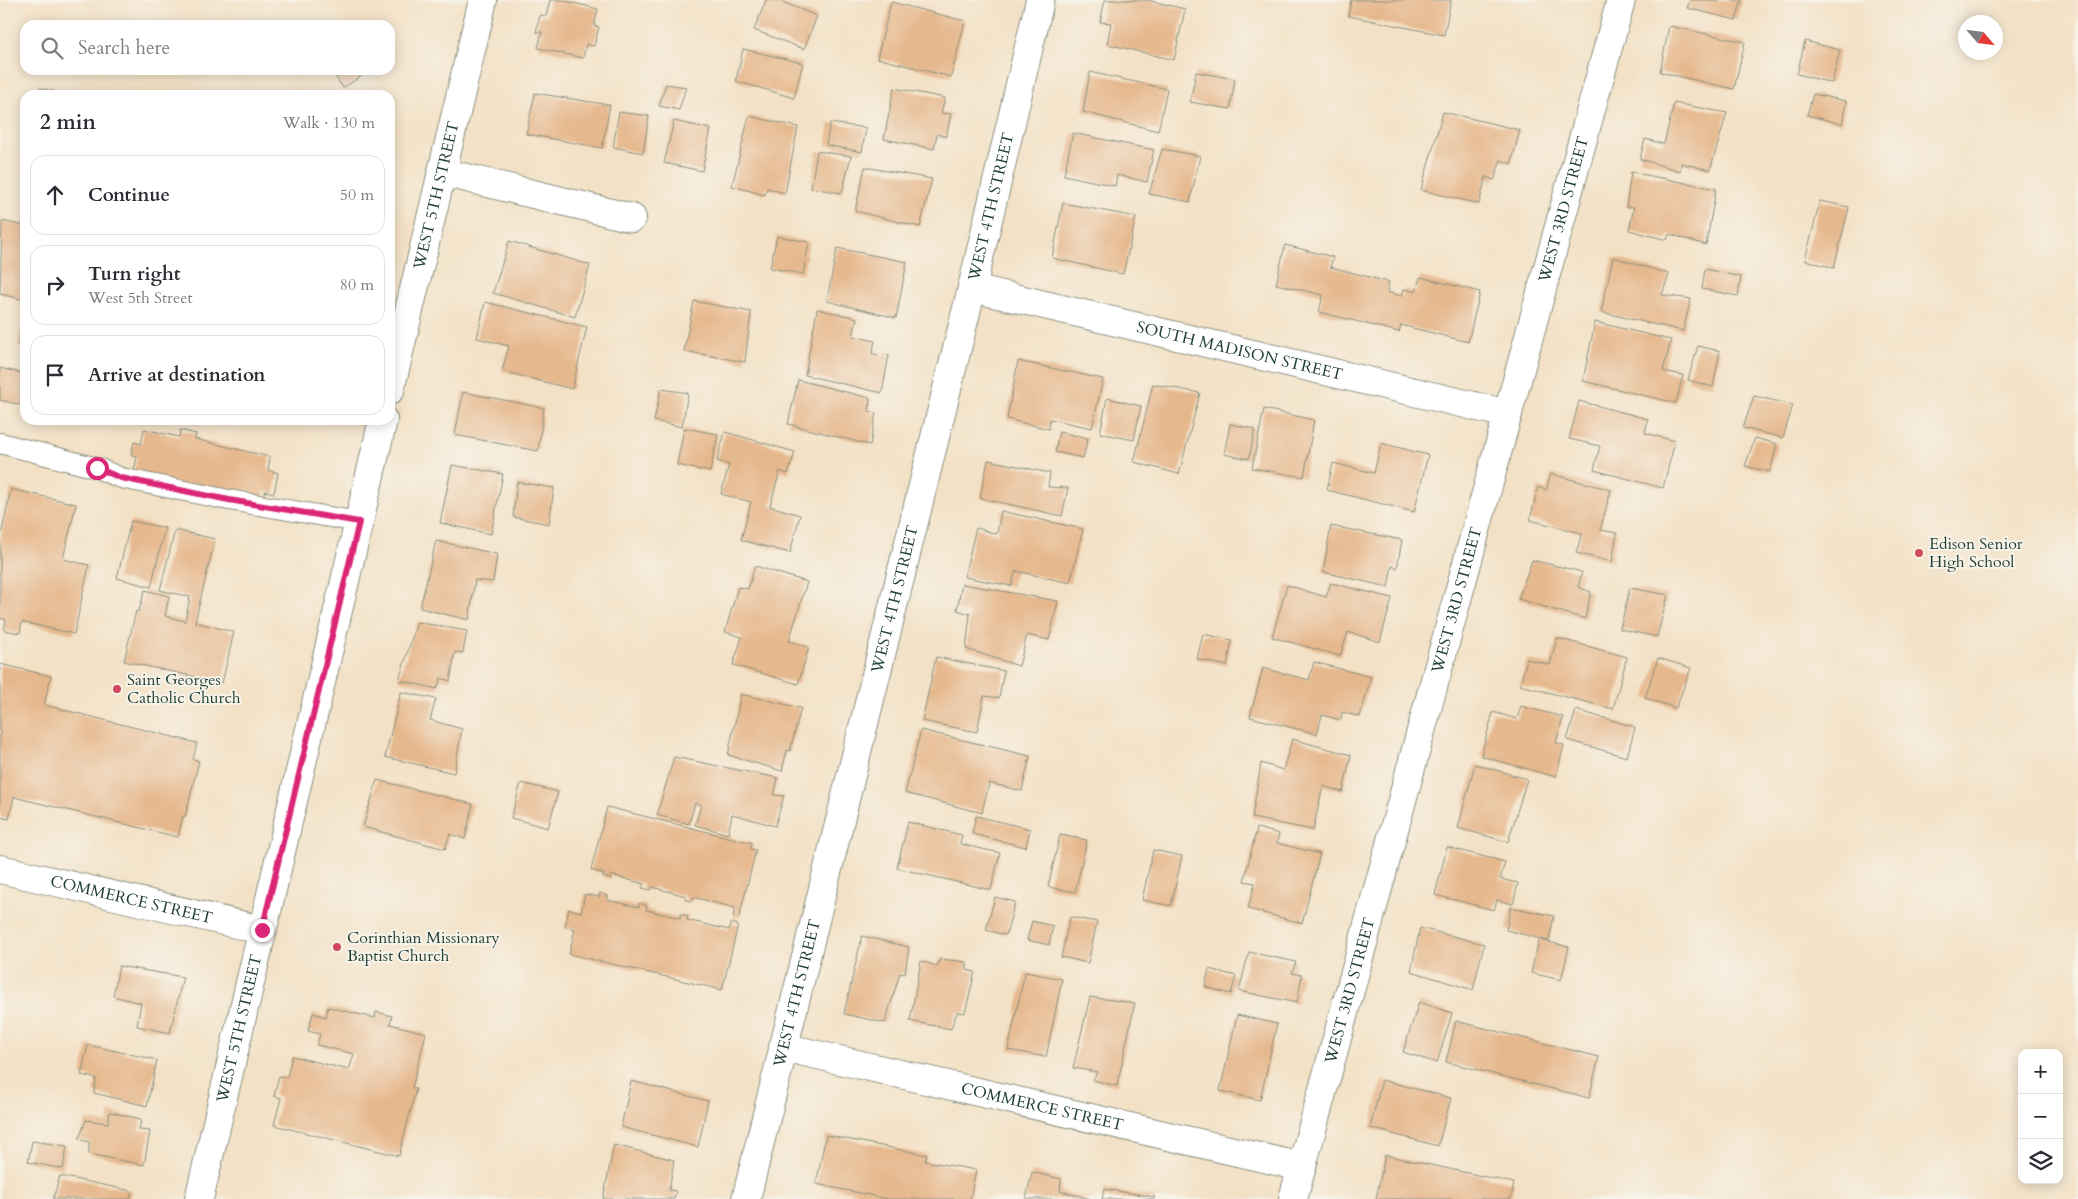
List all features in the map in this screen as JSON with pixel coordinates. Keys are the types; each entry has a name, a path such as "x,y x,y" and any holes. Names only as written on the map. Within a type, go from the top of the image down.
{"street":[{"name":"WEST 5TH STREET","path":"395,369 483,0"},
{"name":"WEST 4TH STREET","path":"746,1199 972,288 1040,0"},
{"name":"WEST 3RD STREET","path":"1293,1199 1621,0"},
{"path":"442,172 632,218"},
{"name":"SOUTH MADISON STREET","path":"972,288 1508,414"},
{"name":"WEST 5TH STREET","path":"199,1199 382,425"},
{"name":"COMMERCE STREET","path":"0,869 262,930"},
{"name":"COMMERCE STREET","path":"783,1047 1302,1167"}],"lane":[{"path":"0,443 97,468 121,478 229,500 359,522"}],"building":[{"path":"550,0 562,0 598,9 594,26 599,27 594,46 586,44 583,58 538,48 542,32 536,32 540,15 546,16"},
{"path":"766,0 777,0 817,16 804,49 754,30"},
{"path":"1105,0 1147,0 1185,9 1174,60 1107,44 1111,23 1100,22"},
{"path":"1351,0 1451,0 1444,35 1348,16"},
{"path":"1690,0 1742,0 1736,20 1687,8"},
{"path":"891,2 965,21 951,77 877,58"},
{"path":"1669,26 1745,42 1734,89 1660,72"},
{"path":"1805,41 1840,50 1832,83 1797,74"},
{"path":"743,49 803,63 794,98 736,81"},
{"path":"1090,72 1167,89 1158,131 1083,112"},
{"path":"1196,72 1235,79 1230,109 1190,102"},
{"path":"334,75 362,75 343,88"},
{"path":"666,84 686,87 679,110 659,106"},
{"path":"894,88 945,98 941,113 951,114 946,137 937,134 934,149 884,139"},
{"path":"535,93 610,105 602,148 526,134"},
{"path":"1813,94 1846,101 1842,124 1807,115"},
{"path":"1674,103 1727,113 1710,170 1681,163 1680,171 1640,159 1645,139 1664,144"},
{"path":"619,112 649,116 643,153 613,147"},
{"path":"1443,112 1520,130 1511,164 1501,160 1494,180 1486,177 1479,204 1421,190"},
{"path":"749,116 798,127 785,193 767,188 765,195 732,186"},
{"path":"674,121 711,129 702,171 664,163"},
{"path":"830,123 866,128 862,152 826,145"},
{"path":"1073,133 1154,150 1147,182 1117,175 1115,186 1064,175"},
{"path":"1162,149 1200,156 1190,202 1149,194"},
{"path":"817,151 851,156 842,193 811,188"},
{"path":"865,167 932,179 920,227 855,211"},
{"path":"1631,172 1716,189 1706,245 1669,234 1667,240 1629,230 1634,207 1626,207"},
{"path":"1820,201 1849,207 1834,268 1805,260"},
{"path":"1063,203 1136,217 1123,274 1052,258"},
{"path":"2,221 20,225 20,299 0,294"},
{"path":"777,236 809,242 803,274 770,268"},
{"path":"509,241 590,265 575,317 493,293"},
{"path":"1285,245 1333,257 1330,267 1389,282 1387,292 1402,296 1404,289 1416,292 1420,277 1480,292 1468,342 1401,325 1399,332 1319,312 1323,295 1276,284"},
{"path":"837,248 907,262 896,318 827,301"},
{"path":"1613,257 1669,274 1662,295 1691,299 1683,331 1601,312"},
{"path":"1705,269 1741,277 1738,296 1702,289"},
{"path":"694,301 751,312 745,362 684,351"},
{"path":"485,302 587,327 572,389 502,371 509,346 477,338"},
{"path":"817,309 857,318 853,336 875,341 872,354 889,355 882,393 805,375"},
{"path":"1595,322 1671,340 1663,371 1683,375 1676,403 1583,381"},
{"path":"1698,346 1720,351 1713,387 1688,380"},
{"path":"1018,361 1103,379 1092,428 1050,419 1049,429 1007,419"},
{"path":"0,368 20,373 20,405 0,400"},
{"path":"798,380 870,398 869,411 876,413 870,445 788,424"},
{"path":"1153,384 1200,393 1179,474 1134,462"},
{"path":"661,389 688,393 682,427 654,421"},
{"path":"463,392 544,408 538,451 455,435"},
{"path":"1754,396 1793,405 1783,438 1743,428"},
{"path":"1107,398 1141,406 1134,440 1100,433"},
{"path":"1579,401 1648,419 1645,433 1675,441 1663,488 1594,470 1600,446 1569,439"},
{"path":"1264,409 1314,420 1304,477 1252,468"},
{"path":"1230,424 1255,429 1249,459 1224,454"},
{"path":"684,428 718,434 710,472 677,465"},
{"path":"144,429 179,437 180,430 196,434 195,439 270,457 268,470 278,473 274,493 265,491 262,500 133,477 137,456 131,455 134,442 141,444"},
{"path":"725,432 795,452 788,474 780,471 770,506 800,515 790,553 741,540 751,502 721,494 729,465 717,461"},
{"path":"1059,432 1088,438 1083,458 1055,452"},
{"path":"1755,438 1777,444 1770,472 1745,466"},
{"path":"1381,443 1428,455 1414,512 1327,490 1333,463 1374,473"},
{"path":"988,460 1050,473 1048,487 1068,488 1062,516 980,498"},
{"path":"452,465 503,474 491,534 440,523"},
{"path":"1551,474 1611,490 1600,530 1617,533 1612,562 1576,553 1582,533 1530,520 1538,487 1546,490"},
{"path":"517,482 554,488 549,524 513,517"},
{"path":"11,489 76,504 63,559 89,565 74,634 22,622 20,633 4,630 6,620 0,618 0,540"},
{"path":"1001,511 1083,529 1070,583 1016,571 1011,586 964,577 976,528 997,534"},
{"path":"131,521 165,528 151,587 117,578"},
{"path":"1331,526 1402,540 1397,568 1392,566 1388,587 1323,572"},
{"path":"175,530 215,539 195,622 234,632 222,683 124,661 136,611 139,611 145,590 169,596 165,616 185,621 190,597 160,590"},
{"path":"436,541 497,554 493,582 475,580 469,620 420,608"},
{"path":"1532,560 1582,572 1578,587 1591,592 1585,619 1518,599"},
{"path":"755,566 807,582 789,641 809,647 798,684 733,665 742,637 725,632 738,587 748,589"},
{"path":"1331,583 1392,598 1380,642 1348,632 1340,656 1272,637 1287,585 1326,597"},
{"path":"962,584 1058,601 1049,640 1027,635 1019,666 966,649 970,614 957,610"},
{"path":"1630,588 1668,595 1657,637 1620,629"},
{"path":"417,622 467,631 463,653 455,652 450,681 441,678 437,689 399,680"},
{"path":"1203,634 1232,640 1227,666 1197,659"},
{"path":"1557,638 1627,657 1613,709 1520,685 1527,659 1550,665"},
{"path":"936,657 1004,671 999,698 984,696 977,732 922,721"},
{"path":"1658,658 1691,668 1676,708 1645,698"},
{"path":"1314,662 1371,677 1360,717 1342,712 1341,720 1322,715 1317,734 1250,717 1263,668 1309,680"},
{"path":"0,664 51,676 44,705 197,743 193,759 199,761 178,837 14,797 9,819 0,817"},
{"path":"401,692 436,699 430,720 462,729 454,773 385,757"},
{"path":"741,694 801,708 790,751 787,750 782,771 728,755"},
{"path":"1521,706 1563,717 1556,743 1564,745 1556,777 1481,756 1493,712 1517,719"},
{"path":"1576,710 1635,727 1627,757 1567,740"},
{"path":"921,730 1030,756 1022,791 989,783 982,813 905,793"},
{"path":"1292,739 1351,755 1343,792 1323,786 1313,830 1252,818 1261,763 1283,770"},
{"path":"674,757 778,778 774,795 784,796 775,826 732,814 728,834 695,825 701,805 695,803 689,824 657,815"},
{"path":"1475,764 1527,779 1508,842 1458,828"},
{"path":"377,780 473,804 465,839 450,834 445,849 363,827"},
{"path":"521,783 558,792 548,828 511,818"},
{"path":"607,807 752,843 751,849 756,850 739,918 733,917 735,908 693,897 693,901 685,900 686,896 652,887 651,890 642,888 644,884 611,875 611,879 603,877 604,874 591,870"},
{"path":"976,816 1030,829 1026,847 972,834"},
{"path":"908,822 962,835 960,844 1000,853 991,890 897,868"},
{"path":"1257,828 1279,834 1277,843 1320,854 1302,923 1248,909 1255,883 1244,881"},
{"path":"1060,835 1087,840 1075,892 1048,887"},
{"path":"1447,847 1505,862 1500,879 1518,883 1513,904 1497,900 1494,910 1435,895"},
{"path":"1153,850 1182,856 1171,906 1142,900"},
{"path":"600,893 608,896 607,900 639,907 639,903 647,906 646,910 680,918 681,914 688,916 687,920 729,930 731,923 738,925 722,990 569,954 575,929 565,927 569,909 581,912 585,894 599,897"},
{"path":"995,897 1015,902 1006,935 986,930"},
{"path":"1511,907 1554,916 1549,941 1506,930"},
{"path":"1070,917 1097,922 1088,963 1061,957"},
{"path":"1032,921 1053,926 1049,945 1027,940"},
{"path":"1420,928 1484,944 1473,990 1411,971"},
{"path":"862,936 909,947 905,974 900,973 885,1023 844,1014"},
{"path":"1539,940 1569,947 1561,980 1531,973"},
{"path":"1249,952 1296,962 1292,973 1302,975 1297,1003 1239,991"},
{"path":"940,959 967,962 967,970 975,972 965,1013 957,1012 951,1029 910,1021 921,961 937,966"},
{"path":"119,966 183,977 170,1033 137,1026 141,1003 113,996"},
{"path":"1209,969 1236,976 1231,994 1205,987"},
{"path":"1025,972 1062,979 1046,1057 1008,1050"},
{"path":"1090,997 1135,1003 1117,1086 1093,1080 1097,1072 1073,1068"},
{"path":"1419,1002 1452,1013 1437,1063 1403,1052"},
{"path":"328,1007 375,1018 376,1012 392,1016 390,1024 426,1033 412,1088 416,1089 399,1156 274,1125 281,1098 274,1096 279,1076 287,1077 292,1056 349,1070 354,1054 317,1045 320,1034 308,1031 313,1013 326,1017"},
{"path":"1237,1015 1277,1024 1260,1100 1220,1091"},
{"path":"1456,1021 1599,1057 1589,1098 1446,1062"},
{"path":"88,1045 157,1060 147,1106 94,1093 96,1078 81,1075"},
{"path":"1382,1080 1451,1098 1438,1146 1370,1128"},
{"path":"631,1081 708,1101 698,1147 621,1127"},
{"path":"110,1112 141,1119 139,1130 150,1131 144,1165 89,1154 89,1142 79,1139 86,1120 108,1123"},
{"path":"826,1135 927,1155 925,1161 976,1170 970,1199 888,1199 816,1184"},
{"path":"32,1141 67,1146 63,1169 28,1162"},
{"path":"614,1145 674,1160 669,1190 676,1191 674,1199 603,1199"},
{"path":"1385,1155 1514,1183 1511,1199 1376,1199"},
{"path":"1032,1172 1061,1179 1060,1191 1091,1199 1026,1199"},
{"path":"60,1176 132,1191 130,1199 53,1199"},
{"path":"1104,1189 1155,1197 1154,1199 1102,1199"}],"place":[{"name":"Edison Senior High School","path":"1919,553"},
{"name":"Saint Georges Catholic Church","path":"117,689"},
{"name":"Corinthian Missionary Baptist Church","path":"337,947"}],"route":[{"path":"97,468 121,478 229,500 359,522 262,930"}]}
